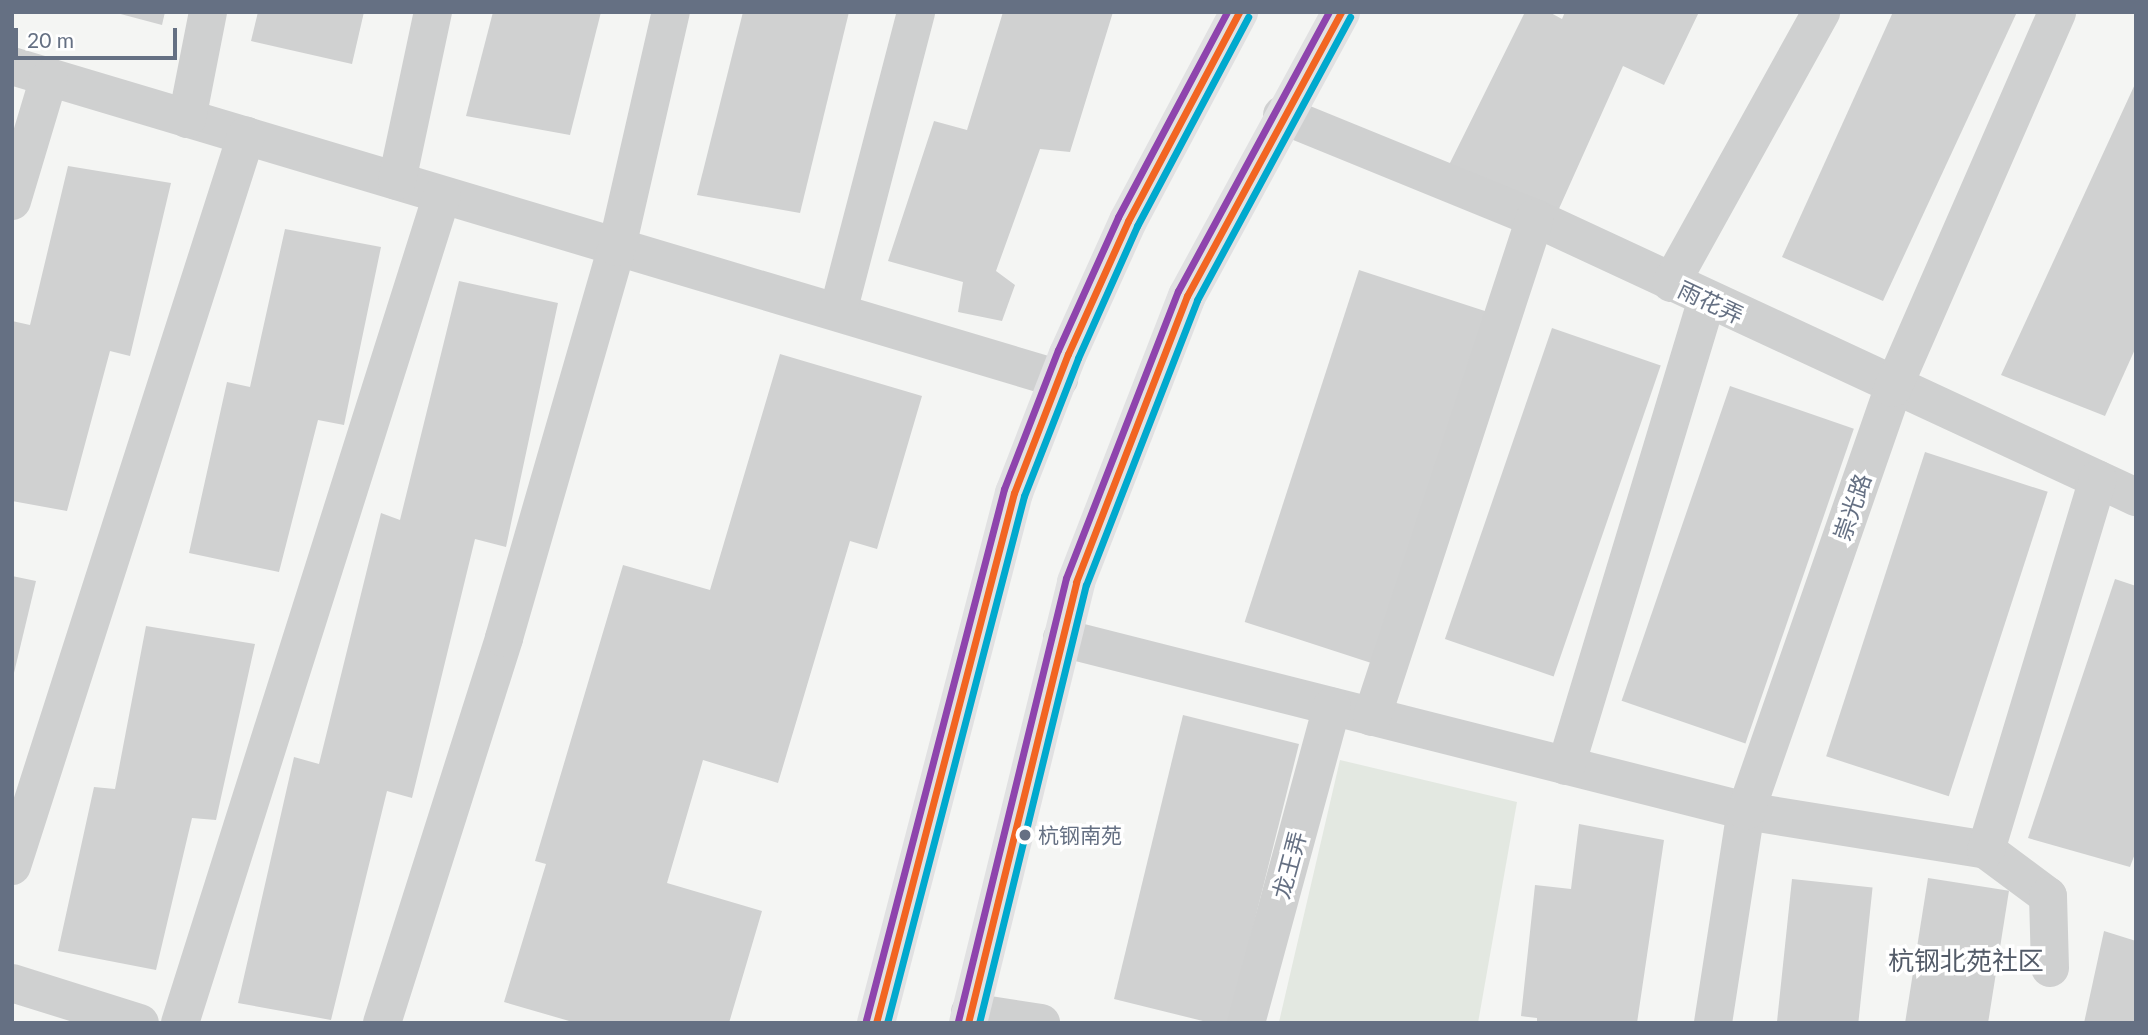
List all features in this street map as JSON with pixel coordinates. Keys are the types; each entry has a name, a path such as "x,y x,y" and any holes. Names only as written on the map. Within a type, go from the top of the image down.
{"main road":[{"path":"876,1023 1014,492 1059,379 1128,221 1239,12"},
{"path":"969,1017 1076,582 1187,296 1282,115 1341,12"}],"lane":[{"path":"187,119 208,12"},
{"path":"397,181 433,12"},
{"path":"382,1023 499,651 617,247 671,12"},
{"path":"838,312 916,12"},
{"path":"1671,283 1821,12"},
{"name":"崇光路","path":"1713,1023 1746,811 1893,388 2057,12"},
{"path":"12,66 1059,379"},
{"path":"12,201 49,78"},
{"name":"雨花弄","path":"1282,115 1535,218 1893,388 2135,494"},
{"path":"12,866 246,136"},
{"path":"180,1023 442,195"},
{"path":"1372,717 1535,218"},
{"path":"1566,766 1707,300"},
{"path":"1986,850 2098,480"},
{"path":"1062,638 1746,811 1986,850 2048,897 2050,968"},
{"name":"龙王弄","path":"1246,1023 1332,706"},
{"path":"12,983 81,1014 140,1023"},
{"path":"969,1017 1041,1023"}],"shaded area":[{"path":"1340,760 1517,802 1478,1023 1279,1022"}],"building":[{"path":"113,12 165,12 162,25"},
{"path":"258,12 364,12 352,64 251,41"},
{"path":"493,12 601,12 570,135 466,116"},
{"path":"743,12 849,12 800,213 697,195"},
{"path":"1003,12 1113,12 1070,152 1040,149 996,271 1015,285 1002,321 958,312 963,282 888,261 934,121 967,130"},
{"path":"1525,12 1549,12 1562,19 1565,12 1699,12 1664,85 1623,66 1553,222 1444,175"},
{"path":"1893,12 2017,12 1883,301 1782,257"},
{"path":"2136,82 2136,347 2105,416 2001,375"},
{"path":"68,166 171,183 130,356 110,351 67,511 12,501 12,321 30,325"},
{"path":"285,229 381,247 344,425 318,420 279,572 189,553 227,382 250,387"},
{"path":"1359,270 1490,313 1376,665 1245,622"},
{"path":"459,281 558,303 506,547 475,539 412,798 387,791 331,1020 238,1003 294,757 319,764 381,513 400,520"},
{"path":"1552,328 1661,365 1554,677 1445,639"},
{"path":"780,354 922,396 877,549 850,541 778,783 703,760 667,883 762,911 729,1023 576,1023 504,1002 546,864 535,861 623,565 710,590"},
{"path":"1730,386 1854,429 1745,744 1622,701"},
{"path":"1925,452 2048,492 1949,796 1826,756"},
{"path":"12,576 36,581 13,677 12,677"},
{"path":"2115,579 2136,586 2136,851 2130,867 2028,838"},
{"path":"146,626 255,644 216,820 192,818 156,970 58,951 94,787 115,789"},
{"path":"1183,715 1299,744 1229,1023 1211,1023 1114,999"},
{"path":"1579,824 1664,840 1637,1023 1537,1023 1537,1018 1521,1016 1535,885 1571,889"},
{"path":"1928,878 2009,891 1988,1023 1905,1023"},
{"path":"1792,879 1873,887 1858,1023 1777,1023"},
{"path":"2104,931 2136,941 2136,1023 2084,1023"}],"transit line":[{"path":"866,1020 1004,489 1058,350 1118,217 1227,12"},
{"path":"876,1023 1014,493 1068,354 1128,221 1239,12"},
{"path":"958,1021 1066,578 1178,291 1329,12"},
{"path":"968,1023 1076,582 1187,296 1341,12"},
{"path":"887,1023 1024,496 1078,358 1137,226 1248,17"},
{"path":"979,1023 1086,585 1197,300 1350,17"}],"place":[{"name":"杭钢南苑","path":"1025,835"}],"district":[{"name":"杭钢北苑社区","path":"1966,961"}]}
